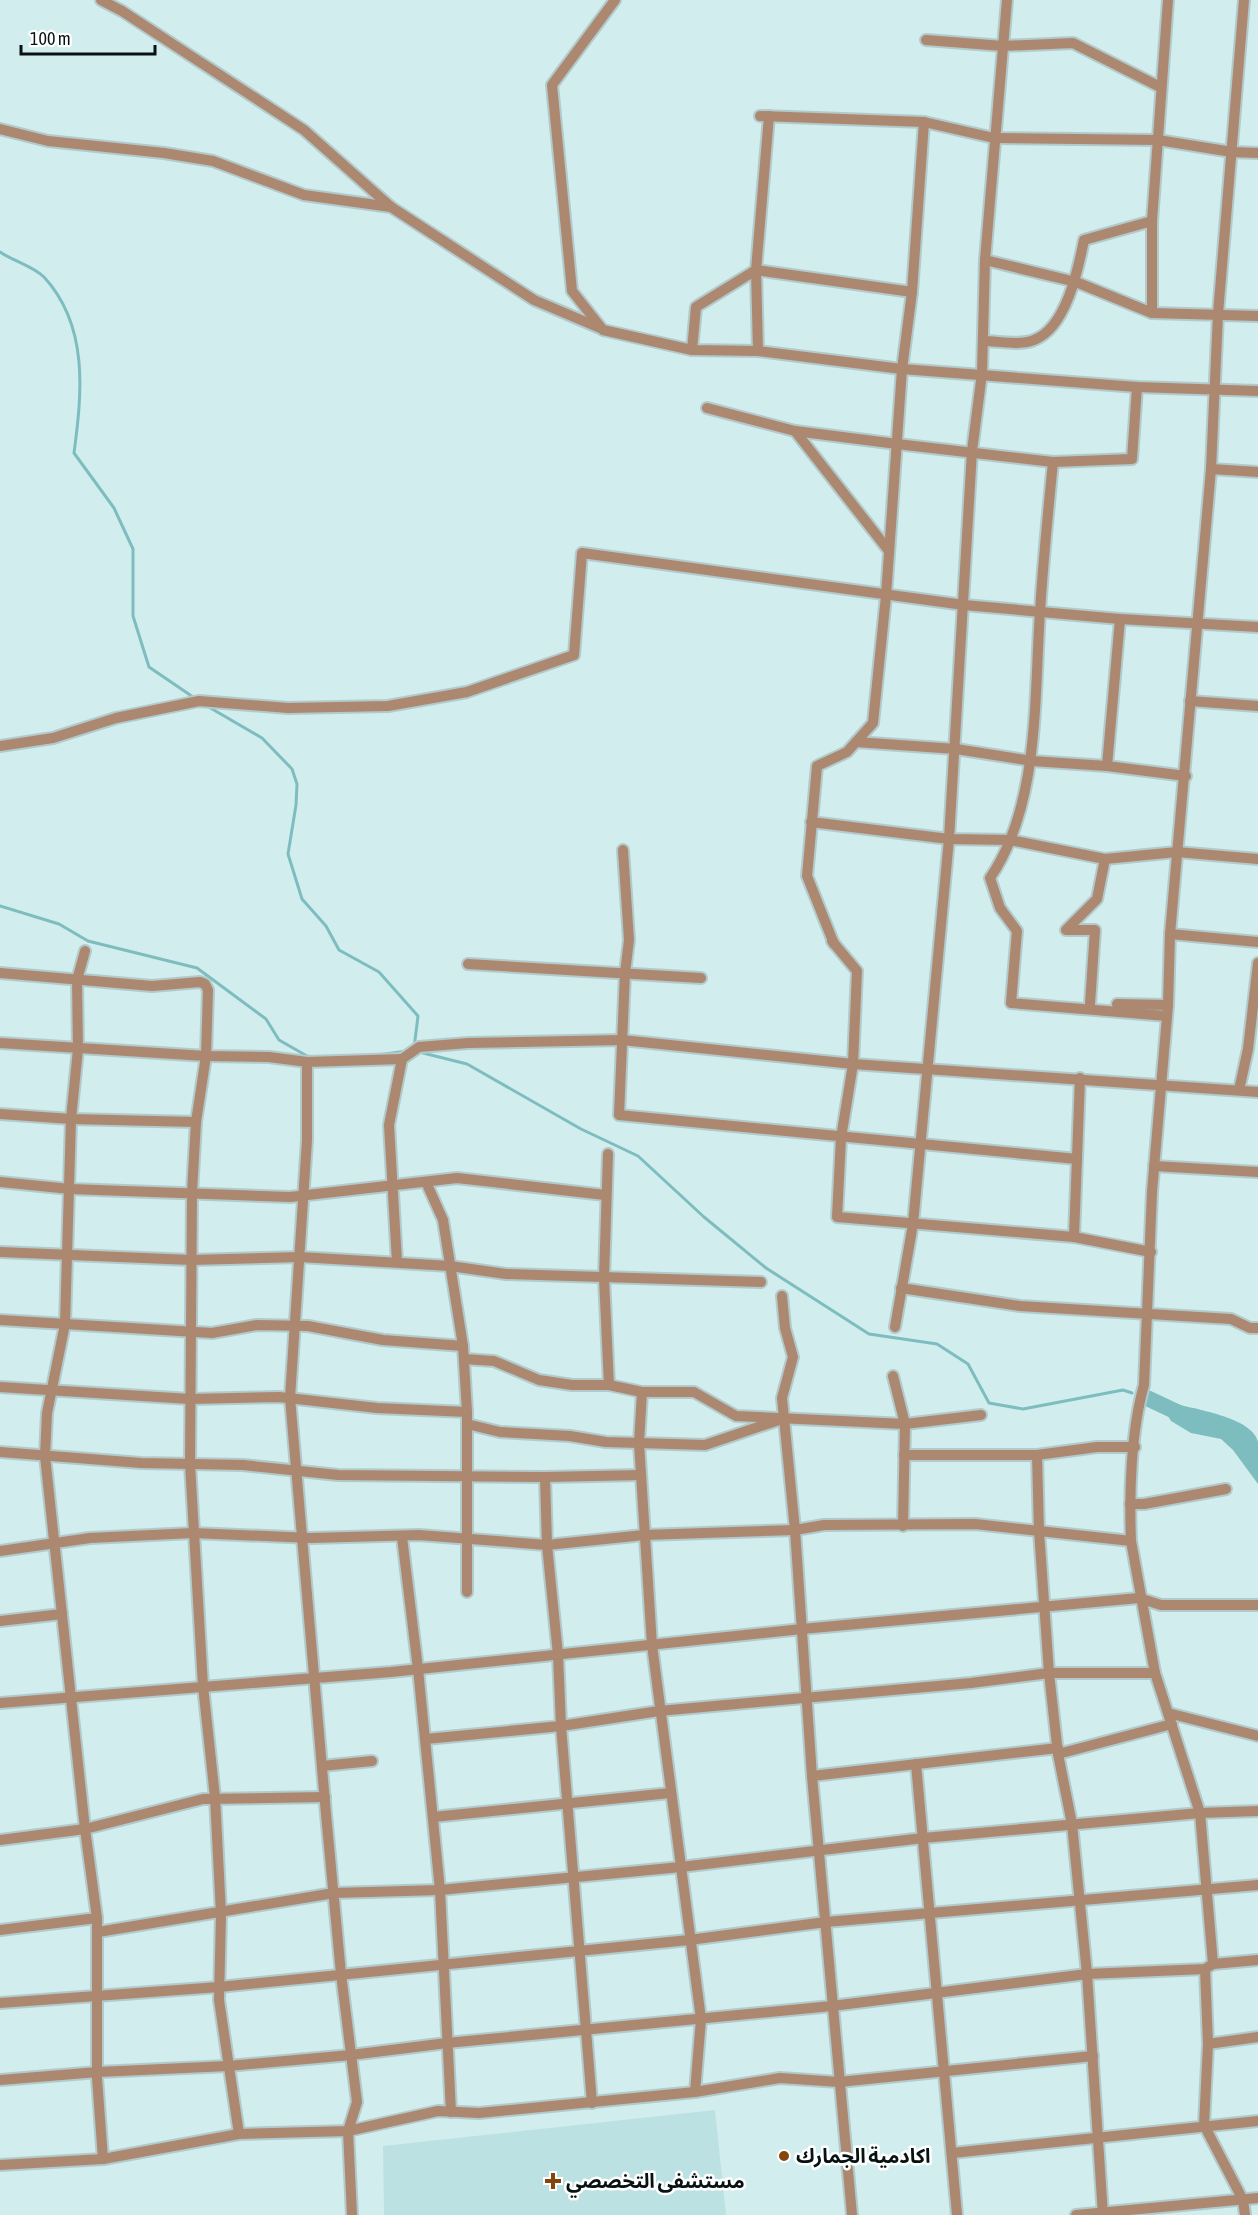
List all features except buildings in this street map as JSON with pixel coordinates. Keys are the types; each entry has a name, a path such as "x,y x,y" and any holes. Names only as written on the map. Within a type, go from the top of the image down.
{"street":[{"path":"101,0 122,11 304,130 391,207 534,300 603,330 692,350 758,351 902,369 1137,387 1258,391"},
{"path":"603,330 572,291 552,86 615,0"},
{"path":"895,1327 913,1224 949,839 972,451 982,374 985,260 1007,0"},
{"path":"1152,313 1152,221 1168,0"},
{"path":"1244,0 1218,314 1211,469 1199,622 1170,934 1168,1011 1154,1166 1144,1385 1138,1406 1130,1504 1131,1541 1139,1598 1155,1673 1200,1813 1207,1891 1209,1966 1204,2125 1243,2200 1245,2215"},
{"path":"926,40 1003,46 1073,43 1160,87"},
{"path":"758,351 756,270 765,116 924,122 994,138 1158,140 1232,152 1258,153"},
{"path":"924,122 912,292 902,369 886,596 873,723 847,752 816,766 807,876 833,942 857,971 853,1064 841,1138 837,1217 1074,1237 1151,1251"},
{"path":"0,129 48,141 153,151 213,161 304,195 391,207"},
{"path":"984,341 1033,341 1044,334 1053,325 1076,282 1084,240 1152,221"},
{"path":"985,260 1076,282 1152,313 1258,316"},
{"path":"692,350 696,307 756,270 912,292"},
{"path":"707,408 795,431 897,444 1053,462 1132,459 1137,387"},
{"path":"795,431 889,551"},
{"path":"1011,1003 1017,931 1000,908 990,878 1002,860 1010,840 1032,761 1040,612 1053,462"},
{"path":"1211,469 1258,472"},
{"path":"0,746 53,738 116,718 199,701 288,708 388,706 477,689 574,655 582,553 964,605 1120,619 1258,627"},
{"path":"1107,766 1120,619"},
{"path":"1190,701 1258,706"},
{"path":"856,742 956,749 1032,761 1107,766 1186,776"},
{"path":"812,822 949,839 1010,840 1105,859 1177,852 1258,859"},
{"path":"623,850 629,940 625,973 619,1115 841,1138 920,1142 1077,1159"},
{"path":"1090,1004 1095,930 1066,930 1097,899 1105,859"},
{"path":"1170,934 1258,942"},
{"path":"85,951 77,980 78,1049 71,1119 65,1324 51,1392 45,1456 85,1829 97,1918 98,2072 103,2159"},
{"path":"1239,1090 1255,1009 1258,963"},
{"path":"468,964 701,978"},
{"path":"0,973 152,986 205,984 209,1001 206,1056 196,1122 192,1192 189,1332 190,1464 203,1686 215,1797 220,1914 219,1987 239,2134"},
{"path":"1011,1003 1090,1004 1168,1011"},
{"path":"1011,1003 1168,1011"},
{"path":"0,1043 206,1056 269,1057 307,1062 402,1059 419,1047 622,1040 853,1064 1258,1092"},
{"path":"1248,1049 1258,1042"},
{"path":"397,1262 389,1125 402,1059"},
{"path":"307,1062 307,1140 297,1326 290,1398 341,1974 357,2102 348,2131 352,2215"},
{"path":"1074,1237 1080,1078"},
{"path":"0,1114 71,1119 196,1122"},
{"path":"608,1154 604,1278 609,1385"},
{"path":"1154,1166 1258,1172"},
{"path":"0,1182 70,1189 303,1196 457,1178 605,1195"},
{"path":"426,1182 443,1220 463,1346 467,1412 466,1592"},
{"path":"0,1252 190,1260 300,1257 450,1266 506,1274 761,1282"},
{"path":"901,1288 1020,1306 1148,1316 1231,1319 1250,1328 1258,1328"},
{"path":"782,1296 785,1328 793,1357 782,1398 786,1418 795,1530 812,1776 852,2215"},
{"path":"0,1320 212,1333 257,1325 297,1326 383,1340 463,1346"},
{"path":"464,1359 494,1361 539,1380 572,1385 609,1385 642,1392 694,1392 736,1416 905,1424 981,1415"},
{"path":"893,1376 905,1424 903,1526"},
{"path":"0,1387 190,1399 290,1398 377,1408 467,1412"},
{"path":"642,1392 640,1475 652,1645 701,2019 695,2092"},
{"path":"467,1424 500,1432 639,1443 705,1445 786,1418"},
{"path":"904,1455 1037,1455 1097,1448 1135,1447"},
{"path":"0,1452 132,1463 243,1465 338,1475 467,1477 640,1475"},
{"path":"1037,1455 1039,1531 1050,1673 1058,1751 1072,1824 1087,1974 1102,2214"},
{"path":"545,1477 547,1545 558,1655 561,1726 592,2103"},
{"path":"1130,1504 1143,1504 1226,1489"},
{"path":"0,1551 55,1542 193,1533 303,1538 467,1539 547,1545 644,1534 795,1530 824,1525 975,1524 1131,1541"},
{"path":"402,1537 426,1739 440,1890 451,2112"},
{"path":"0,1703 418,1669 802,1629 1139,1598 1161,1605 1258,1605"},
{"path":"0,1621 62,1614"},
{"path":"426,1739 561,1726 659,1711 971,1683 1050,1673 1155,1673"},
{"path":"1168,1713 1258,1736"},
{"path":"812,1776 1058,1751 1172,1724"},
{"path":"322,1766 372,1761"},
{"path":"916,1764 946,2069 957,2215"},
{"path":"433,1817 670,1793"},
{"path":"0,1840 85,1829 215,1797 325,1797"},
{"path":"98,1932 220,1914 334,1893 440,1890 681,1867 923,1838 1200,1813 1258,1811"},
{"path":"0,2003 219,1987 689,1940 826,1922 1258,1885"},
{"path":"0,1930 97,1918"},
{"path":"0,2080 98,2072 228,2066 351,2055 447,2043 832,2006 1087,1974 1209,1966 1258,1960"},
{"path":"1208,2044 1258,2037"},
{"path":"0,2165 103,2159 239,2134 348,2131 438,2111 478,2113 695,2092 780,2078 839,2082 946,2069 1093,2056"},
{"path":"952,2153 1258,2121"},
{"path":"1077,2215 1258,2198"}],"shaded area":[{"path":"1172,1403 1221,1415 1245,1426 1254,1433 1258,1442 1258,1484 1233,1450 1221,1439 1191,1433 1171,1421 1161,1404"},
{"name":"مستشفى التخصصي","path":"715,2110 726,2215 384,2215 383,2146"}],"waterway":[{"path":"0,252 44,277 59,296 69,317 79,361 80,384 74,453 114,508 133,549 133,616 149,667 196,699"},
{"path":"207,706 262,738 292,769 297,784 288,854 302,899 326,926 339,950 379,972 418,1016 414,1048"},
{"path":"0,906 59,924 88,941 197,968 266,1019 279,1040 307,1056 314,1057"},
{"path":"378,1055 407,1051"},
{"path":"419,1052 467,1064 581,1129 638,1156 704,1217 766,1268 869,1334 937,1344 968,1364 989,1403 1023,1409 1123,1390 1132,1393"},
{"path":"1147,1398 1181,1414"}],"place":[{"name":"اكادمية الجمارك","path":"784,2156"},
{"name":"مستشفى التخصصي","path":"553,2181"}]}
